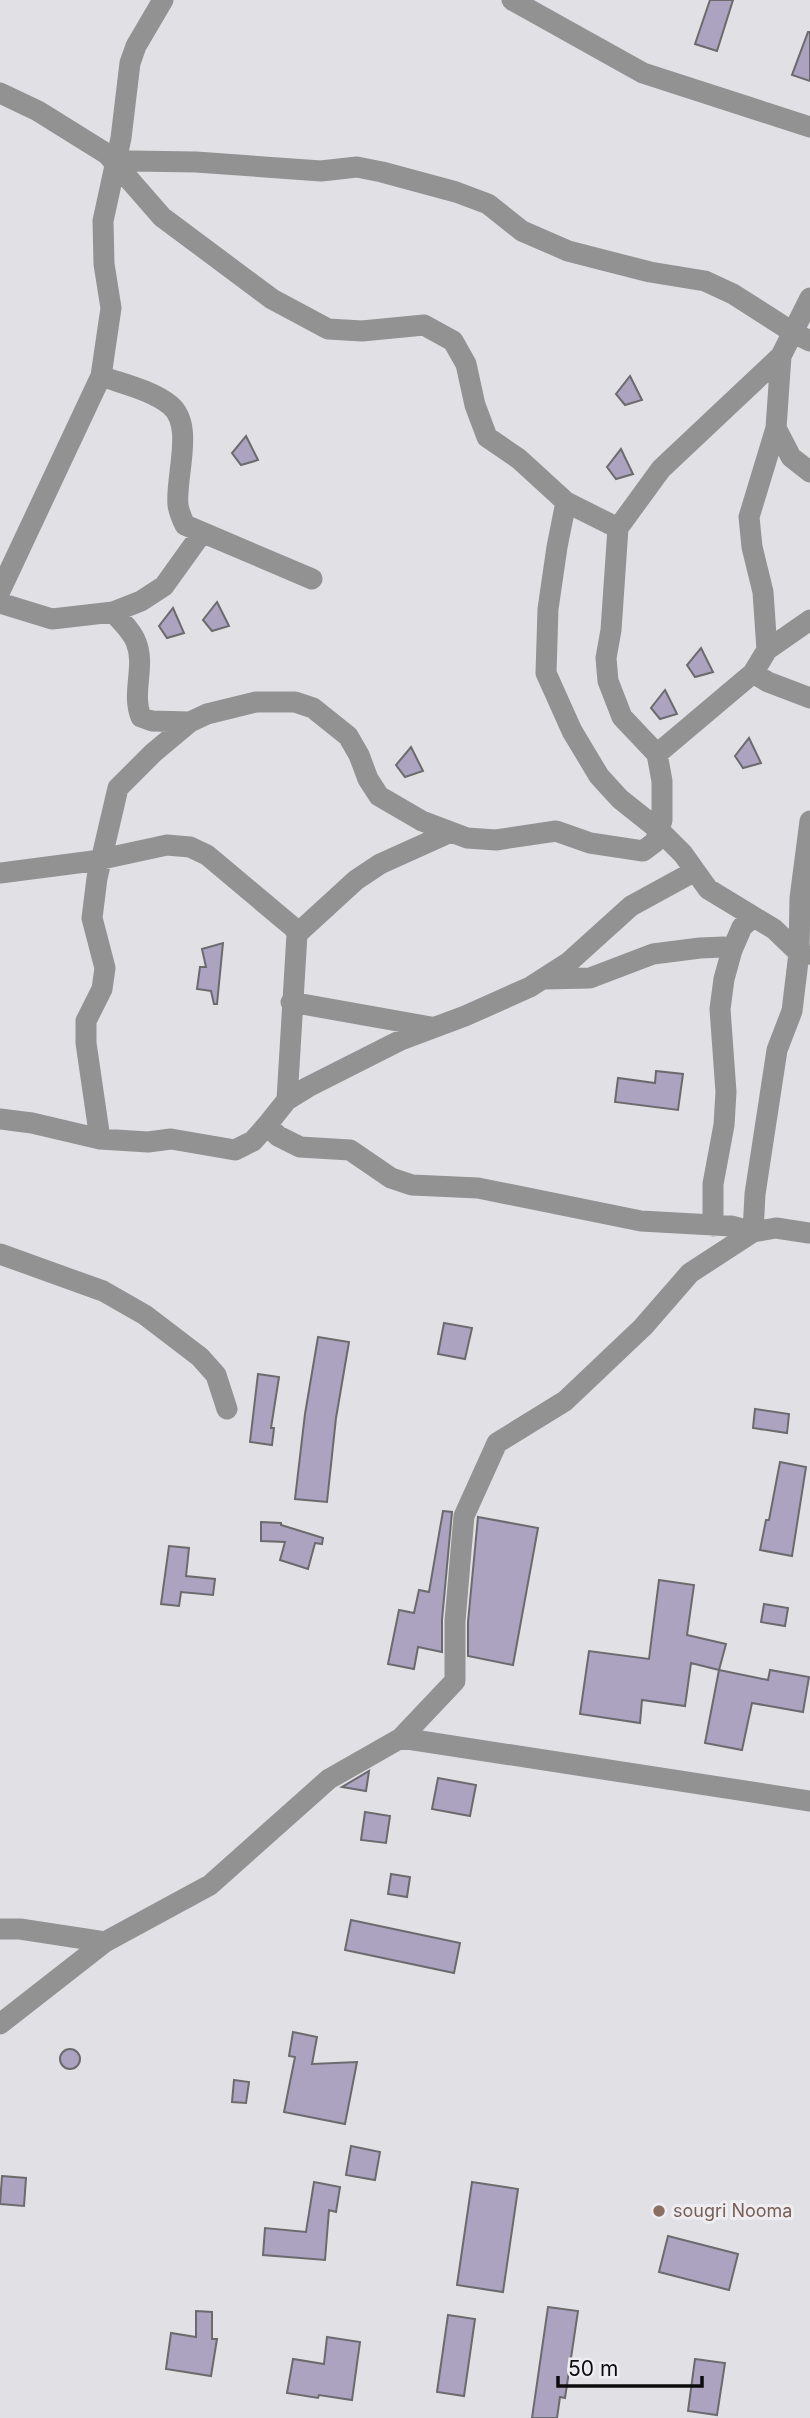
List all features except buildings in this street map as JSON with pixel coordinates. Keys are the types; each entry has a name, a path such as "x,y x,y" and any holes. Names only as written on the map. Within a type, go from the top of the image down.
{"street":[{"path":"2,579 101,376 111,308 104,264 103,221 121,138 130,63 136,46 163,0"},
{"path":"512,0 643,73 810,127"},
{"path":"0,93 38,111 107,154 162,217 181,233 272,299 328,330 362,331 424,325 453,341 466,364 475,405 488,437 519,459 566,502 618,528"},
{"path":"116,162 196,162 320,171 358,167 382,172 456,192 488,204 522,231 568,251 650,272 705,281 740,298 802,337"},
{"path":"100,1139 86,1043 86,1021 102,989 105,968 92,918 97,878 118,788 153,753 190,722 207,714 256,702 279,700 313,708 348,736 379,796 422,821 467,838 496,840 556,831 590,843 643,851 655,842 663,810 657,754 622,717 608,681 606,658 611,630 618,528 660,469 802,337 810,298"},
{"path":"767,650 763,592 752,547 749,517 776,428 781,356"},
{"path":"101,376 156,397 173,407 179,417 183,434 178,504 185,525 312,579"},
{"path":"776,428 791,457 810,472"},
{"path":"566,502 556,547 548,609 546,673 572,731 599,775 620,799 659,830 683,854 708,889 774,929 805,955"},
{"path":"0,603 52,619 113,612 141,601 164,586 202,533"},
{"path":"113,612 134,636 138,646 136,705 141,718 190,722"},
{"path":"657,754 753,673 767,650 810,620"},
{"path":"753,673 768,682 810,698"},
{"path":"754,1233 755,1194 777,1051 792,1011 805,955 800,898 810,821"},
{"path":"297,934 356,880 372,869 451,832"},
{"path":"0,873 51,867 167,845 190,847 207,855 294,928 297,934 287,1100"},
{"path":"0,1119 32,1123 100,1139 148,1142 171,1139 235,1150 253,1141 287,1100 401,1040 465,1016 543,979 569,962 631,906 695,871"},
{"path":"713,1226 713,1184 724,1125 726,1092 720,1009 732,950 742,927 753,917"},
{"path":"543,979 590,978 653,954 724,947 732,950"},
{"path":"291,1002 433,1028"},
{"path":"267,1125 278,1136 300,1147 350,1150 391,1178 412,1185 478,1188 641,1221 732,1226 754,1233"},
{"path":"0,2024 105,1942 210,1885 329,1779 401,1738 455,1681 455,1621 464,1516 497,1443 565,1401 643,1327 690,1273 754,1233 776,1228 809,1233"},
{"path":"0,1254 103,1291 145,1315 200,1357 216,1375 228,1409"},
{"path":"401,1738 810,1801"},
{"path":"0,1929 20,1929 105,1942"}],"place":[{"name":"sougri Nooma","path":"659,2211"}]}
